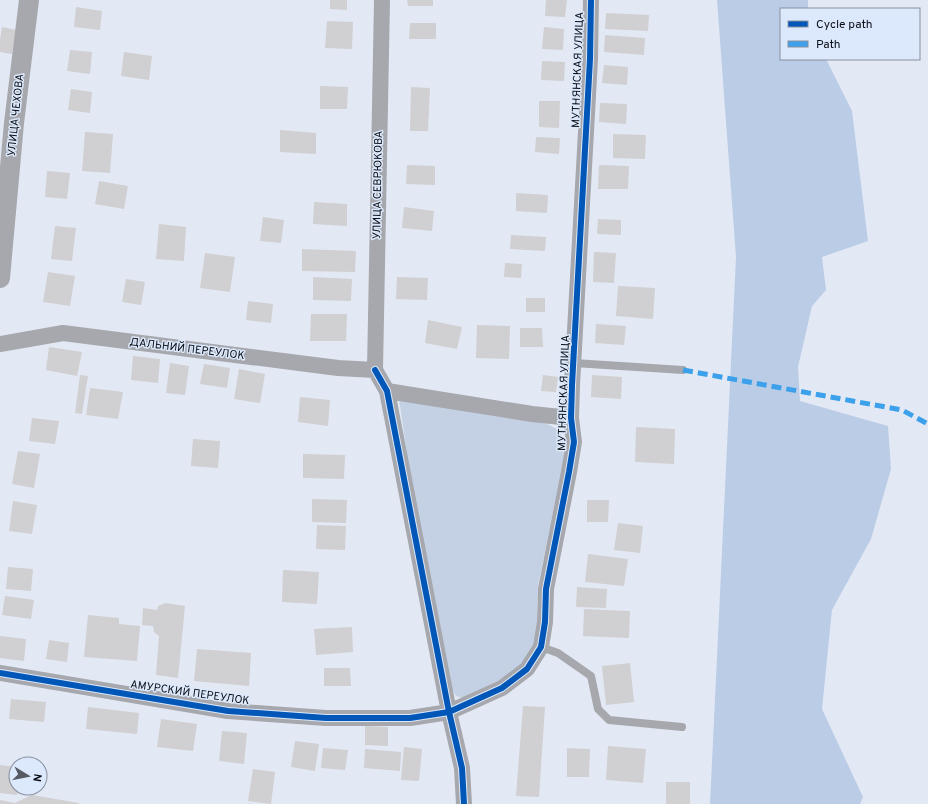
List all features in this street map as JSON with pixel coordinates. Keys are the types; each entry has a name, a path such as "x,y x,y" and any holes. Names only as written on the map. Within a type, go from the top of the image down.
{"street":[{"name":"УЛИЦА ЧЕХОВА","path":"0,278 14,123 28,0"},
{"name":"УЛИЦА СЕВРЮКОВА","path":"375,370 382,0"},
{"name":"МУТНЯНСКАЯ УЛИЦА","path":"449,712 502,688 527,669 541,647 545,622 546,589 574,442 571,418 590,58 591,0"},
{"name":"ДАЛЬНИЙ ПЕРЕУЛОК","path":"0,344 63,333 338,368 375,370"},
{"path":"375,370 387,391 449,712 462,768 464,804"},
{"path":"387,391 532,414 571,418"},
{"name":"АМУРСКИЙ ПЕРЕУЛОК","path":"0,673 228,711 326,718 410,718 449,712"}],"lane":[{"path":"574,363 683,370"},
{"path":"541,647 558,653 591,676 598,709 609,720 682,726"}],"shaded area":[{"path":"717,0 808,0 808,8 780,8 780,60 826,60 852,111 868,241 822,257 826,290 812,306 798,367 800,401 888,426 891,469 871,539 832,610 822,709 863,797 860,804 710,804 736,257"},
{"path":"399,399 545,423 559,430 563,441 564,459 538,585 538,628 536,647 512,675 463,698 456,696 450,685 413,495"}],"building":[{"path":"330,0 347,0 347,10 330,9"},
{"path":"407,0 433,0 433,6 408,6"},
{"path":"546,0 567,0 565,17 545,16"},
{"path":"76,7 102,11 100,30 74,27"},
{"path":"606,13 649,15 648,31 605,29"},
{"path":"327,21 353,22 352,49 325,48"},
{"path":"410,23 436,23 436,39 409,39"},
{"path":"2,27 16,30 12,54 0,52"},
{"path":"544,27 564,29 563,50 542,49"},
{"path":"605,35 645,38 644,55 604,52"},
{"path":"70,50 92,52 90,74 67,71"},
{"path":"124,52 152,56 149,80 121,76"},
{"path":"542,61 565,62 564,81 541,80"},
{"path":"604,65 628,67 627,85 602,83"},
{"path":"320,86 348,87 347,109 320,109"},
{"path":"411,87 430,88 428,131 410,131"},
{"path":"71,89 92,92 90,113 68,110"},
{"path":"539,101 560,101 559,128 539,127"},
{"path":"600,103 627,104 626,124 599,122"},
{"path":"280,130 316,133 316,154 280,152"},
{"path":"85,132 113,134 110,173 82,171"},
{"path":"613,134 646,135 645,159 613,158"},
{"path":"536,137 560,138 559,154 535,152"},
{"path":"407,165 435,166 435,185 406,184"},
{"path":"599,165 629,166 628,189 598,189"},
{"path":"47,171 70,173 67,199 45,197"},
{"path":"99,181 128,186 124,209 95,204"},
{"path":"516,193 548,195 547,213 516,211"},
{"path":"314,202 347,204 347,226 313,224"},
{"path":"404,207 434,211 432,231 402,228"},
{"path":"263,217 284,220 281,243 260,241"},
{"path":"598,219 621,220 621,235 597,234"},
{"path":"159,224 186,227 184,261 156,259"},
{"path":"55,226 76,228 72,261 51,259"},
{"path":"511,235 546,237 545,251 510,249"},
{"path":"302,249 356,251 355,272 302,271"},
{"path":"594,252 616,253 614,283 593,282"},
{"path":"205,253 235,257 230,292 200,288"},
{"path":"505,263 522,264 521,278 504,277"},
{"path":"48,272 75,276 70,306 43,302"},
{"path":"313,277 352,279 351,301 313,300"},
{"path":"397,277 428,278 427,300 396,299"},
{"path":"126,279 145,282 141,305 122,302"},
{"path":"618,286 655,288 653,319 616,316"},
{"path":"526,298 545,298 545,312 526,312"},
{"path":"248,301 273,304 271,323 246,320"},
{"path":"311,314 347,314 346,341 310,341"},
{"path":"428,320 462,327 457,349 425,343"},
{"path":"596,324 626,326 624,345 595,343"},
{"path":"477,325 510,326 509,359 476,358"},
{"path":"520,328 542,328 543,347 520,347"},
{"path":"49,347 82,352 77,376 46,370"},
{"path":"133,356 160,359 158,383 131,380"},
{"path":"170,363 189,366 185,395 166,393"},
{"path":"204,364 230,368 227,388 200,384"},
{"path":"239,369 265,374 260,403 234,399"},
{"path":"80,375 88,376 82,414 75,413"},
{"path":"543,375 558,377 556,392 541,391"},
{"path":"592,375 622,377 621,399 591,397"},
{"path":"90,388 123,392 118,419 86,415"},
{"path":"300,397 330,400 328,426 298,422"},
{"path":"32,418 59,421 55,444 29,441"},
{"path":"636,427 675,429 674,464 635,462"},
{"path":"193,439 220,441 218,468 191,466"},
{"path":"18,451 40,454 34,488 12,484"},
{"path":"303,454 345,455 344,479 303,478"},
{"path":"312,499 347,500 346,523 312,522"},
{"path":"587,500 609,500 608,522 587,522"},
{"path":"13,501 37,505 32,534 9,531"},
{"path":"618,523 643,526 640,553 614,550"},
{"path":"317,525 346,526 345,550 316,549"},
{"path":"588,554 628,559 624,586 585,582"},
{"path":"8,567 33,569 31,591 6,589"},
{"path":"283,570 319,572 317,604 282,602"},
{"path":"577,587 607,589 606,608 576,607"},
{"path":"5,596 34,600 31,619 2,615"},
{"path":"166,603 185,606 178,678 156,675 159,636 154,632 153,626 142,625 143,608 157,610 158,606"},
{"path":"584,609 630,611 629,638 583,636"},
{"path":"88,615 119,618 119,624 140,626 137,661 84,657"},
{"path":"352,627 353,652 316,655 314,629"},
{"path":"0,636 26,639 24,661 0,658"},
{"path":"49,640 69,643 67,662 46,659"},
{"path":"197,649 251,653 249,686 194,681"},
{"path":"630,663 634,702 606,705 602,666"},
{"path":"324,668 350,668 351,686 324,686"},
{"path":"11,699 46,702 44,722 9,719"},
{"path":"523,706 545,707 539,797 516,796"},
{"path":"88,707 139,713 137,734 86,729"},
{"path":"161,719 197,724 193,751 157,747"},
{"path":"365,726 388,727 388,746 365,745"},
{"path":"222,731 247,733 244,764 219,761"},
{"path":"295,741 319,744 315,771 291,767"},
{"path":"608,746 646,749 643,783 606,780"},
{"path":"404,747 422,749 419,781 401,780"},
{"path":"323,748 348,750 345,770 321,768"},
{"path":"567,748 590,749 589,777 567,777"},
{"path":"365,749 401,752 400,771 364,768"},
{"path":"0,765 8,766 8,794 0,793"},
{"path":"253,769 275,772 271,804 248,801"},
{"path":"666,782 690,782 690,804 666,804"},
{"path":"30,796 38,796 79,803 0,804 0,800 15,803"}],"marked path":[{"path":"683,370 902,410 928,424"}],"cycle path":[{"path":"464,804 462,768 449,712 502,688 527,669 541,647 545,622 546,589 574,442 571,418 572,385 590,59 591,0"},
{"path":"0,673 228,711 326,718 410,718 449,712 387,391 375,370"}]}
